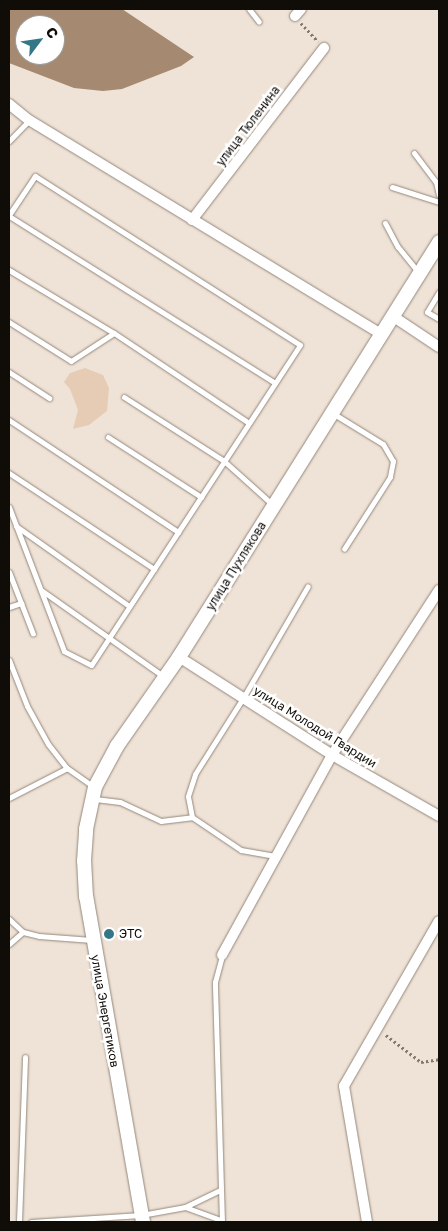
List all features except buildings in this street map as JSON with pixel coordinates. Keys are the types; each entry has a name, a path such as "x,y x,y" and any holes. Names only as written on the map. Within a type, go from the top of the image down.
{"street":[{"name":"улица Тюленина","path":"192,220 324,48"},
{"path":"9,104 29,120 382,335"},
{"name":"улица Пухлякова","path":"93,793 117,746 180,657 394,317 439,242"},
{"path":"394,317 439,347"},
{"path":"222,955 332,755 439,590"},
{"name":"улица Молодой Гвардии","path":"180,657 332,755 439,816"},
{"name":"улица Энергетиков","path":"93,793 86,829 84,861 86,897 142,1219"},
{"path":"367,1222 344,1086 439,921"}],"lane":[{"path":"249,9 259,22"},
{"path":"9,141 29,120"},
{"path":"414,153 436,182 439,195"},
{"path":"9,507 64,651 91,665 224,462 275,383 300,344 35,176 9,216 275,383"},
{"path":"392,187 439,202"},
{"path":"385,223 398,247 420,274"},
{"path":"9,270 114,333 249,423"},
{"path":"439,292 427,312 439,319"},
{"path":"9,322 71,360 114,333"},
{"path":"9,372 49,398"},
{"path":"124,397 224,462 274,506"},
{"path":"334,413 383,444 393,461 390,477 344,549"},
{"path":"9,420 178,532"},
{"path":"108,436 201,497"},
{"path":"9,473 154,569"},
{"path":"16,526 129,606"},
{"path":"9,572 33,634"},
{"path":"192,817 188,796 195,774 243,698 308,586"},
{"path":"40,590 166,678"},
{"path":"9,607 21,603"},
{"path":"9,660 31,713 48,744 67,768 93,793 120,802 161,821 192,817 241,850 276,856"},
{"path":"9,798 67,768"},
{"path":"9,919 23,932 39,936 92,940"},
{"path":"9,944 23,932"},
{"path":"185,1208 221,1221 216,982 222,955"},
{"path":"19,1222 25,1057"},
{"path":"31,1222 142,1219 185,1208 220,1190"}],"path":[{"path":"298,12 324,48"},
{"path":"377,1028 421,1062 439,1059"}],"shaded area":[{"path":"9,9 122,9 194,57 181,66 122,89 103,91 74,88 9,63"},
{"path":"85,368 103,375 109,388 107,411 89,425 73,429 78,410 70,389 64,382 70,373"}],"place":[{"name":"ЭТС","path":"109,934"}]}
